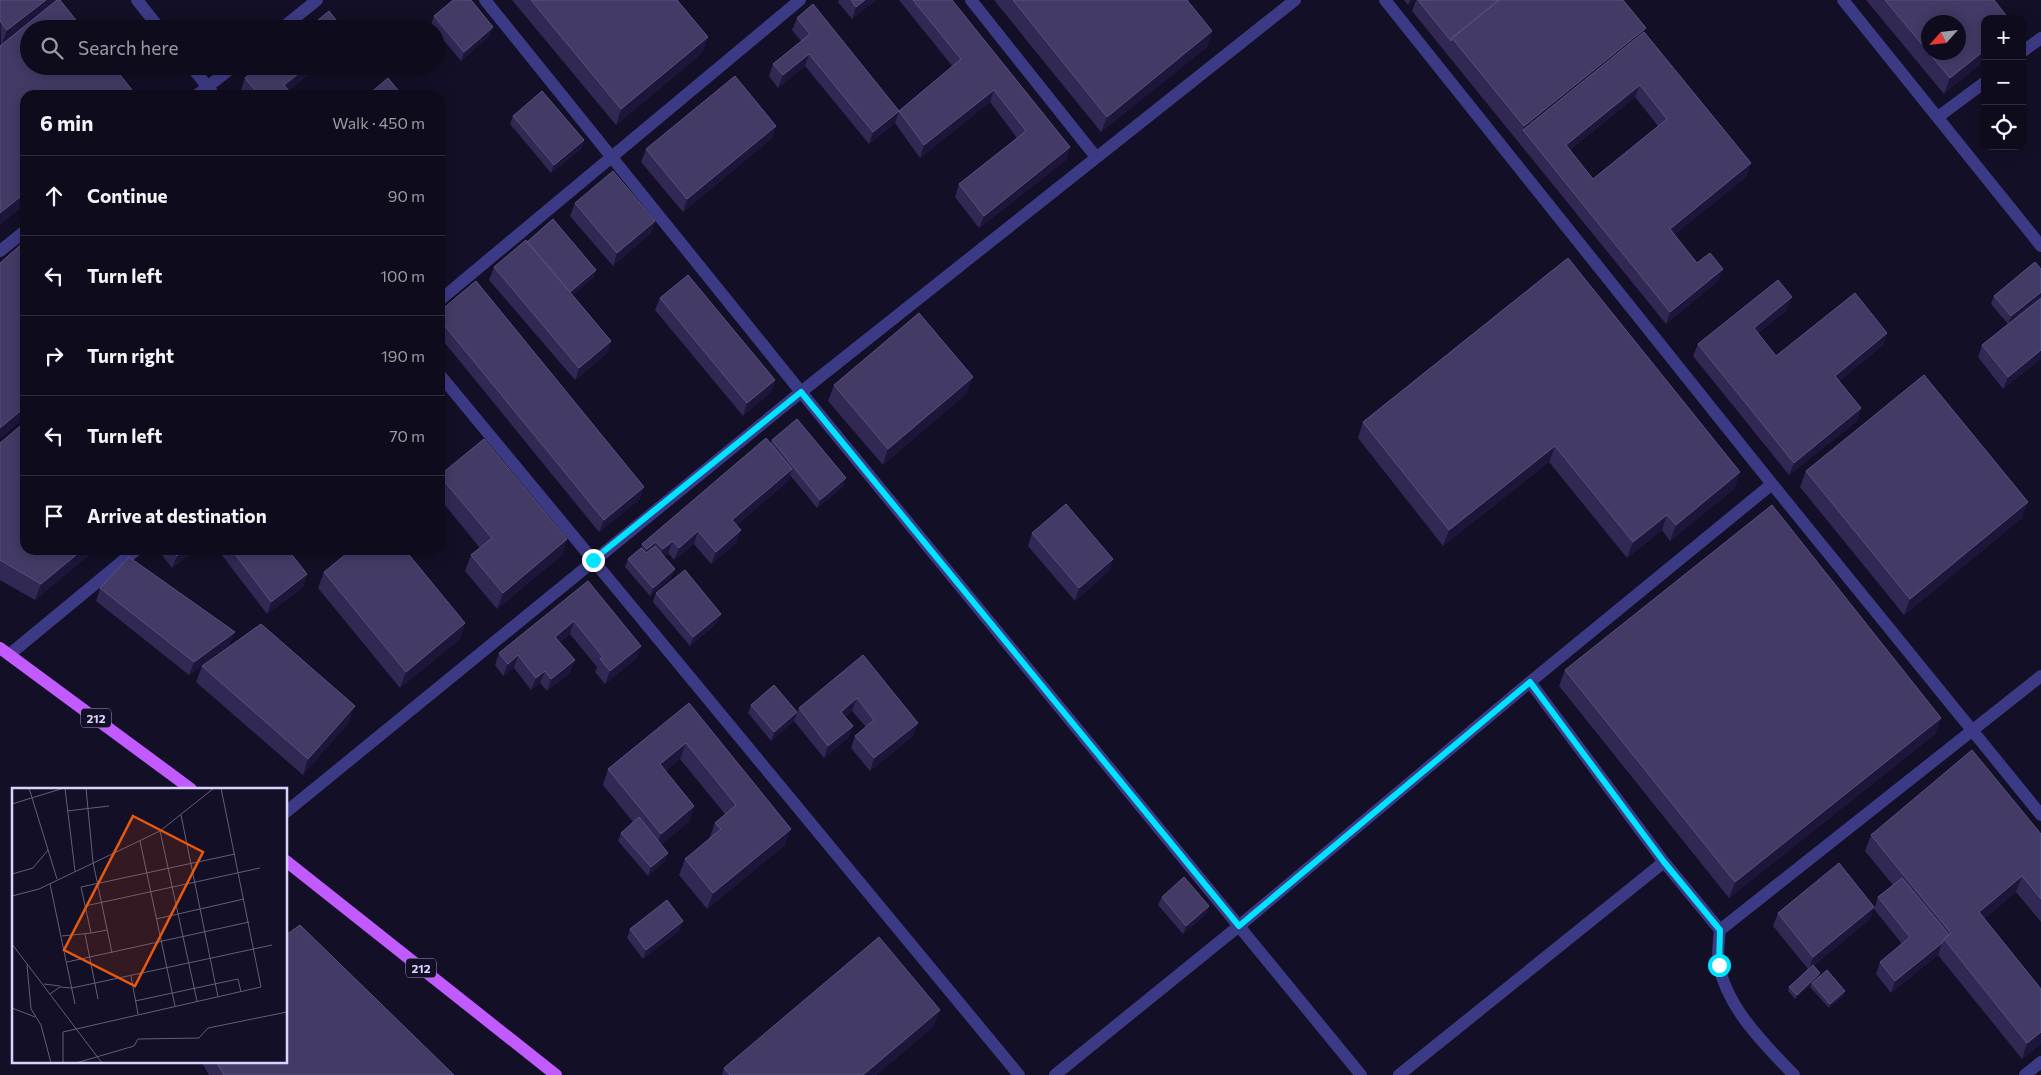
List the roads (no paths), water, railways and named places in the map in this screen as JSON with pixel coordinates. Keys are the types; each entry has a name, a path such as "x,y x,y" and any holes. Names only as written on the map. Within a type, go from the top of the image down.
{"main road":[{"name":"212","path":"5,651 190,788"},
{"name":"212","path":"288,863 556,1075"}],"street":[{"path":"137,0 153,20"},
{"path":"292,20 317,0"},
{"path":"485,0 801,392 1361,1075"},
{"path":"445,296 800,0"},
{"path":"971,0 1096,157"},
{"path":"288,810 801,392 1295,0"},
{"path":"1385,0 1772,484 2041,815"},
{"path":"1843,0 2041,246"},
{"path":"2026,49 2041,38"},
{"path":"196,75 205,90"},
{"path":"208,90 224,75"},
{"path":"1938,118 1981,85"},
{"path":"0,251 20,235"},
{"path":"445,381 1019,1075"},
{"path":"1055,1075 1239,926 1530,682 1772,484"},
{"path":"5,651 130,555"},
{"path":"1720,930 2041,676"},
{"path":"1530,682 1664,862 1720,930 1719,965 1730,994 1750,1028 1794,1075"},
{"path":"1398,1075 1664,862"},
{"path":"2025,1075 2041,1062"}]}
